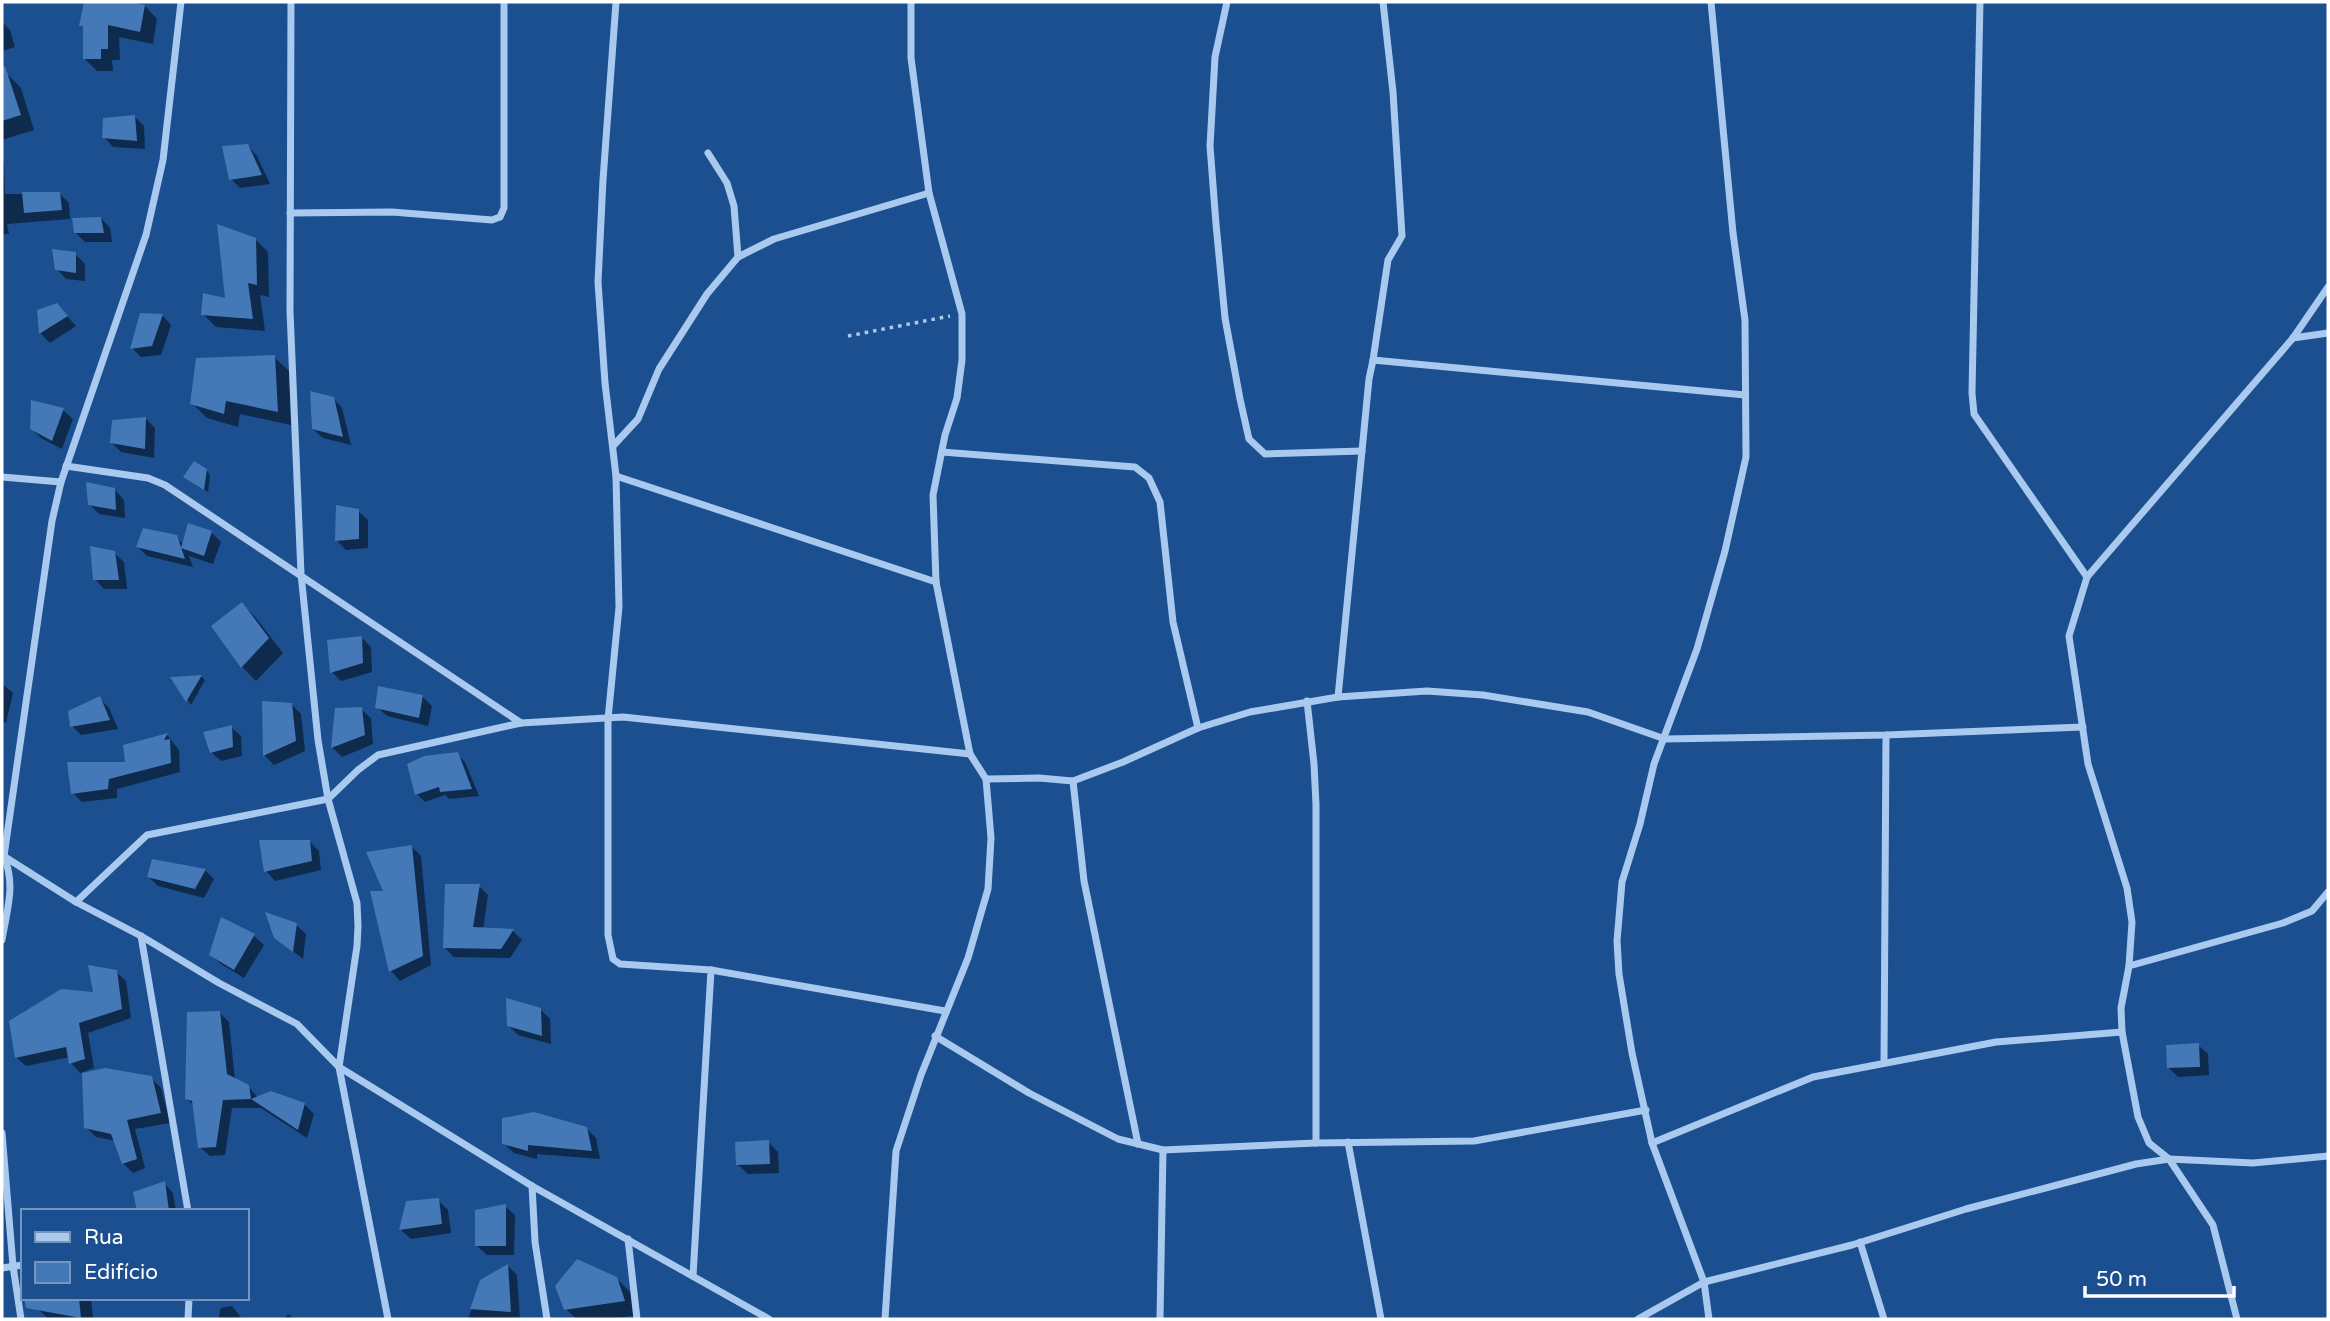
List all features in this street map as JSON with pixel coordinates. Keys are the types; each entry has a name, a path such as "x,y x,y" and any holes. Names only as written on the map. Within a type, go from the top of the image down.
{"street":[{"path":"2,940 12,891 11,874 3,856 52,521 61,482 146,235 163,160 181,2"},
{"path":"290,2 290,311 300,574 318,740 328,799 357,903 358,926 339,1067 388,1319"},
{"path":"290,213 392,212 492,220 500,217 504,208 504,2"},
{"path":"616,2 598,282 616,476 619,607 608,719 608,935 613,959 620,964 711,970 945,1011"},
{"path":"885,1319 896,1151 945,1011 968,958 988,889 991,838 986,779 970,754 936,582 933,495 957,398 962,360 962,314 929,193 911,58 911,2"},
{"path":"1227,2 1215,57 1210,146 1224,318 1249,439 1265,454 1362,452"},
{"path":"1338,697 1373,360 1388,260 1402,236 1393,92 1383,2"},
{"path":"1709,1319 1704,1282 1652,1143 1632,1053 1619,974 1617,941 1622,882 1640,824 1654,764 1697,649 1728,538 1746,457 1745,320 1733,233 1711,2"},
{"path":"1980,2 1972,393 1974,414 2087,578"},
{"path":"708,153 726,183 734,206 738,257"},
{"path":"613,446 638,419 659,369 707,294 738,257 774,239 929,193"},
{"path":"2237,1319 2213,1225 2169,1159 2149,1143 2138,1117 2122,1032 2121,1008 2129,966 2132,922 2127,888 2088,764 2069,636 2087,578 2293,338 2328,287"},
{"path":"2293,338 2328,333"},
{"path":"1373,360 1745,395"},
{"path":"942,452 1135,467 1149,478 1160,502 1173,622 1198,728"},
{"path":"66,467 148,478 165,485 521,723"},
{"path":"616,476 936,582"},
{"path":"2,477 61,482"},
{"path":"986,779 1039,778 1073,781 1198,728 1250,712 1338,697 1427,691 1483,695 1588,712 1665,739 1886,735 2083,727"},
{"path":"1307,701 1316,805 1316,1143"},
{"path":"76,902 147,835 328,799 377,755 521,723 623,717 970,754"},
{"path":"1885,1063 1886,735"},
{"path":"1073,781 1084,881 1138,1144"},
{"path":"3,856 76,902 297,1024 339,1067 533,1186 769,1319"},
{"path":"2129,966 2283,923 2312,911 2328,892"},
{"path":"141,936 188,1209"},
{"path":"693,1276 711,970"},
{"path":"1652,1143 1813,1077 1996,1042 2122,1032"},
{"path":"936,1036 1029,1093 1118,1139 1163,1150 1316,1143 1474,1141 1646,1110"},
{"path":"2,1133 13,1266 22,1319"},
{"path":"1348,1143 1381,1319"},
{"path":"1160,1319 1163,1150"},
{"path":"1638,1319 1704,1282 1860,1242 1966,1209 2136,1164 2169,1159 2253,1163 2328,1156"},
{"path":"533,1186 535,1242 547,1319"},
{"path":"628,1239 637,1319"},
{"path":"1860,1242 1884,1319"},
{"path":"2,1268 21,1265"},
{"path":"188,1319 189,1300"}],"path":[{"path":"848,336 962,314"}],"building":[{"path":"84,2 130,2 145,5 140,32 108,25 108,49 101,49 101,59 83,59 83,26 79,26"},
{"path":"5,66 21,115 2,121 2,67"},
{"path":"135,115 137,141 102,138 103,118"},
{"path":"248,144 262,175 229,180 222,146"},
{"path":"22,192 60,192 62,210 24,213"},
{"path":"101,217 104,233 74,233 72,218"},
{"path":"217,224 256,238 257,285 248,283 253,319 201,315 203,293 225,298"},
{"path":"52,249 76,252 76,273 55,270"},
{"path":"57,303 68,316 39,334 37,310"},
{"path":"140,313 163,314 152,346 130,349"},
{"path":"275,355 278,412 226,401 224,414 190,404 196,358"},
{"path":"310,391 334,397 343,437 312,429"},
{"path":"31,400 64,408 52,441 30,429"},
{"path":"146,417 145,449 110,443 112,420"},
{"path":"194,461 207,469 204,490 183,477"},
{"path":"86,482 115,488 116,510 88,505"},
{"path":"336,505 359,509 359,539 335,541"},
{"path":"188,523 212,531 204,556 181,548"},
{"path":"143,528 177,535 185,559 136,547"},
{"path":"90,546 115,551 119,580 93,580"},
{"path":"242,602 269,638 241,668 211,626"},
{"path":"362,636 363,663 330,673 327,640"},
{"path":"202,675 186,702 170,677"},
{"path":"378,686 423,695 419,718 375,708"},
{"path":"100,696 110,720 70,727 68,711"},
{"path":"262,701 292,703 296,741 263,756"},
{"path":"362,707 365,735 331,748 335,708"},
{"path":"232,725 233,747 210,753 203,732"},
{"path":"168,733 164,740 170,739 171,763 109,779 108,789 71,794 67,762 125,762 123,745"},
{"path":"458,752 472,789 440,792 439,787 415,795 407,764 424,756"},
{"path":"259,840 310,840 312,861 264,872"},
{"path":"412,845 423,956 389,972 370,891 383,891 366,852"},
{"path":"152,859 206,869 195,889 147,877"},
{"path":"445,884 480,884 473,927 514,929 501,949 443,948"},
{"path":"265,912 297,923 293,952 274,938"},
{"path":"221,917 255,934 234,970 209,955"},
{"path":"88,965 117,970 122,1009 79,1023 85,1059 69,1064 66,1047 15,1058 9,1021 61,989 93,992"},
{"path":"506,998 541,1008 542,1036 507,1026"},
{"path":"220,1011 227,1074 249,1085 251,1099 223,1100 216,1147 198,1148 192,1101 185,1099 187,1012"},
{"path":"2199,1043 2200,1067 2167,1068 2166,1045"},
{"path":"105,1068 152,1076 161,1113 127,1120 137,1159 122,1164 111,1134 84,1128 82,1073"},
{"path":"271,1091 305,1103 298,1130 251,1099"},
{"path":"534,1112 587,1127 592,1151 528,1145 528,1151 502,1144 502,1118"},
{"path":"769,1140 770,1164 736,1165 735,1142"},
{"path":"165,1181 169,1209 137,1209 133,1192"},
{"path":"439,1198 442,1224 399,1230 406,1201"},
{"path":"506,1204 506,1246 475,1246 475,1210"},
{"path":"577,1259 617,1277 625,1301 564,1310 555,1286"},
{"path":"508,1264 511,1312 470,1309 480,1280"},
{"path":"24,1300 79,1300 81,1318 26,1308"}]}
